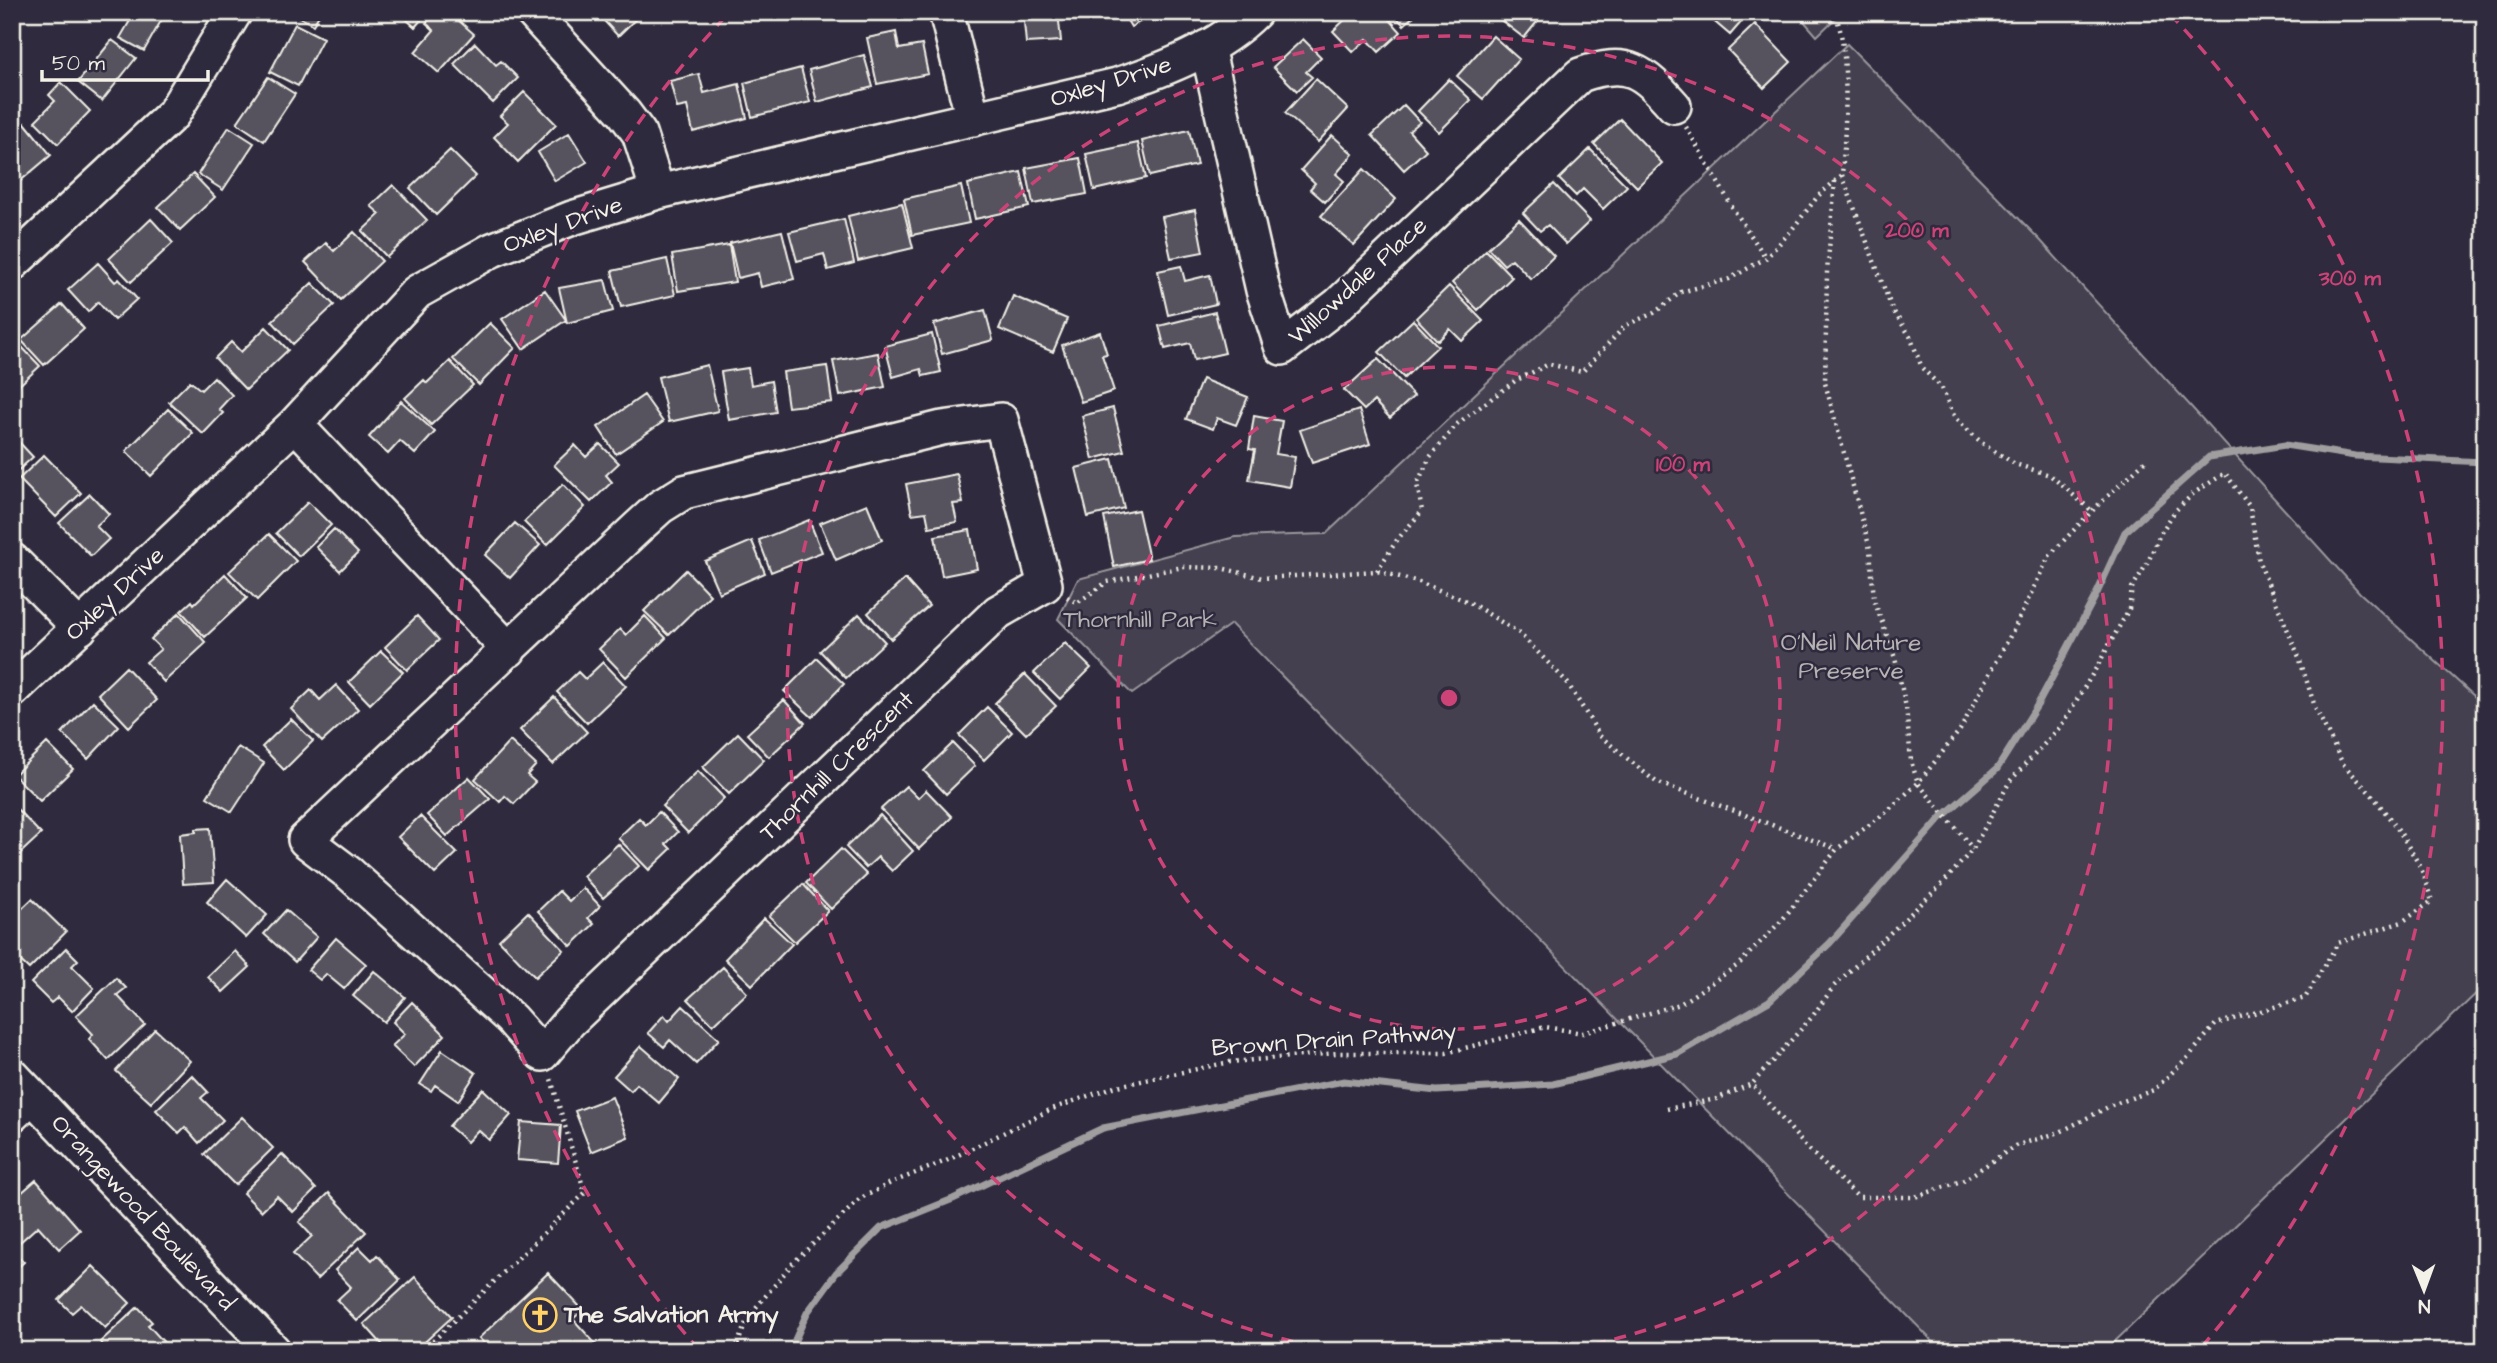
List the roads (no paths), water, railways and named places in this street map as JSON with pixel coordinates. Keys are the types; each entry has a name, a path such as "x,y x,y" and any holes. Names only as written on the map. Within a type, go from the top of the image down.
{"street":[{"path":"12,264 173,114 236,12"},
{"path":"533,12 639,133 658,192"},
{"path":"946,12 973,119"},
{"name":"Oxley Drive","path":"12,691 295,424 417,292 492,250 572,218 658,192 1117,85 1162,70 1207,47 1229,34 1255,12"},
{"name":"Willowdale Place","path":"1207,47 1263,290 1282,348 1339,304 1580,75 1597,69 1617,67 1636,72 1652,81 1674,106"},
{"name":"Thornhill Crescent","path":"1000,420 1045,585 998,612 569,1022 542,1054 512,1019 350,874 305,840 509,650 660,507 684,492 942,428 1000,420"},
{"path":"295,424 509,650"},
{"path":"12,559 80,628"},
{"name":"Orangewood Boulevard","path":"19,1095 274,1351"}],"waterway":[{"path":"790,1351 807,1313 836,1273 881,1228 953,1199 1103,1128 1344,1081 1437,1091 1553,1084 1677,1054 1769,1001 1830,943 1942,817 1997,769 2038,704 2097,593 2125,532 2209,457 2285,445 2355,456 2485,462"}],"place":[{"name":"The Salvation Army","path":"540,1315"}],"park label":[{"name":"Thornhill Park","path":"1140,620"},
{"name":"O'Neil Nature Preserve","path":"1851,657"}]}
